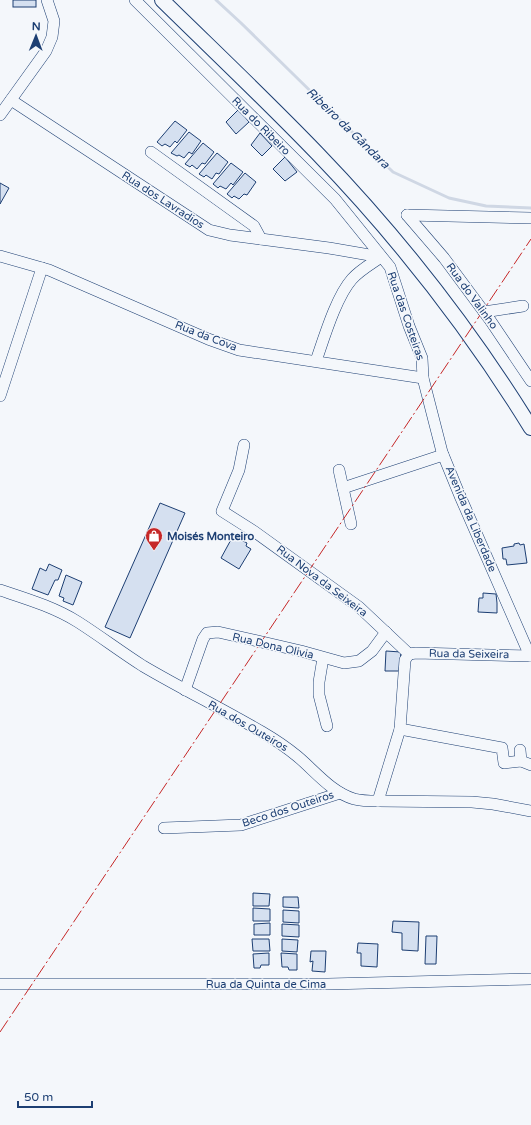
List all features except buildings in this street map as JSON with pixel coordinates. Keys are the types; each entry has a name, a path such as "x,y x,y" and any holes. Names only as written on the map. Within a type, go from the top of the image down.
{"main road":[{"path":"162,0 318,154 420,269 505,385 531,428"}],"street":[{"path":"0,115 46,51 52,37 54,21 47,0"},
{"name":"Rua do Ribeiro","path":"135,0 335,199 381,257"},
{"name":"Rua dos Lavradios","path":"11,100 209,230 230,235 329,248 381,257"},
{"path":"151,152 254,226 261,239"},
{"name":"Rua do Valinho","path":"531,218 407,215 444,258 484,312 531,381"},
{"name":"Rua da Cova","path":"0,256 42,268 208,339 239,350 423,378"},
{"path":"316,361 338,302 351,280 381,257"},
{"name":"Rua das Costeiras","path":"381,257 390,267 409,326 422,358 423,378"},
{"path":"0,396 42,268"},
{"path":"484,312 523,306"},
{"name":"Avenida da Liberdade","path":"423,378 443,455 530,656"},
{"name":"Rua Nova da Seixeira","path":"244,445 239,470 222,511 255,532 353,602 409,654"},
{"path":"343,488 443,455"},
{"path":"339,470 351,524"},
{"name":"Rua dos Outeiros","path":"0,590 68,616 136,661 283,745 340,793 355,800 472,802 531,811"},
{"name":"Rua Dona Olivia","path":"185,690 203,639 207,633 218,632 344,663 359,661 372,651 386,632"},
{"path":"378,801 400,729 405,660 409,654"},
{"name":"Rua da Seixeira","path":"409,654 530,656"},
{"path":"323,658 319,682 319,694 326,726"},
{"path":"400,729 502,748 504,763 524,759"},
{"name":"Beco dos Outeiros","path":"164,828 241,825 340,793"},
{"name":"Rua da Quinta de Cima","path":"0,984 328,984 531,979"}],"waterway":[{"name":"Ribeiro da Gândara","path":"216,0 393,172 449,198 486,206 531,208"}],"power":[{"path":"0,1032 531,239"}],"place":[{"name":"Moisés Monteiro","path":"154,551"}]}
